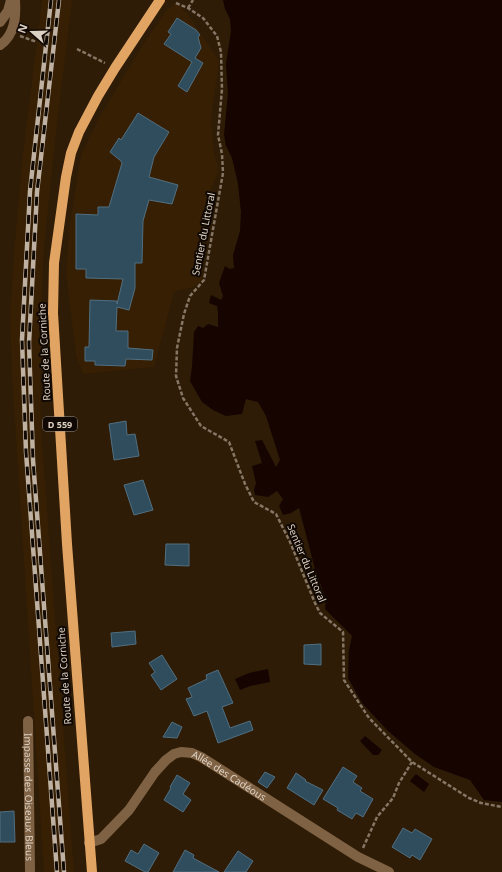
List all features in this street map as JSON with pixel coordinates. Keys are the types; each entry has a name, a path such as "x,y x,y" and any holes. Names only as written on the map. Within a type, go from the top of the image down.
{"main road":[{"name":"Route de la Corniche","path":"92,872 67,544 53,313 54,263 66,176 71,153 79,132 115,68 160,0"}],"street":[{"path":"0,22 8,11 11,0"},
{"path":"0,45 12,33 16,15 15,0"},
{"name":"Impasse des Oiseaux Bleus","path":"28,721 30,872"},
{"name":"Allée des Cadéous","path":"89,843 101,839 129,810 155,772 166,760 174,754 181,752 192,753 358,857 389,872"}],"path":[{"path":"188,8 192,0"},
{"name":"Sentier du Littoral","path":"176,3 188,8 202,18 217,36 221,52 222,89 218,135 222,154 223,172 204,280 190,296 184,314 177,348 176,376 183,398 201,426 229,442 245,484 254,502 276,514 290,542 320,613 343,632 344,680 369,718 412,762 469,798 480,803 502,807"},
{"path":"76,49 115,68"},
{"path":"358,857 377,817 393,798 399,783 412,762"}],"shaded area":[{"path":"42,0 72,0 44,248 40,334 41,429 74,872 44,872 12,375 10,314 15,241 23,154"},
{"path":"223,0 502,0 502,802 484,800 470,780 434,767 415,754 387,730 362,703 348,678 349,650 352,636 325,609 326,599 315,569 299,508 291,513 283,515 279,506 283,499 277,491 268,497 255,495 254,490 256,483 252,466 262,463 255,441 262,440 276,467 280,460 266,416 258,402 246,399 242,414 226,416 213,410 202,402 190,381 194,332 198,326 203,328 208,324 218,327 217,306 209,303 211,295 221,300 223,296 219,283 225,266 230,269 234,268 233,255 240,231 241,212 238,184 232,158 226,146 224,135 228,93 226,64 231,31 230,19 225,9"},
{"path":"176,3 187,13 219,61 211,121 214,152 219,170 204,207 203,230 205,250 202,279 196,286 174,292 154,367 83,374 76,355 66,273 70,221 81,155 100,116 142,46 167,10"},
{"path":"268,669 270,682 250,686 240,690 235,679 249,673"},
{"path":"365,736 382,750 378,755 373,755 360,741"},
{"path":"416,774 429,784 424,792 410,781"}],"building":[{"path":"177,18 196,30 200,35 198,37 201,48 195,58 203,63 187,92 178,86 192,62 164,44 171,34 168,32"},
{"path":"138,113 169,132 154,157 149,177 178,185 172,204 149,200 143,221 142,263 135,263 135,288 129,310 117,307 116,331 128,331 128,348 153,350 152,360 126,359 125,366 95,365 95,361 85,361 85,347 89,347 90,300 117,301 117,304 123,279 86,278 86,269 76,269 76,214 98,215 98,207 109,207 122,163 110,152 119,138 121,140"},
{"path":"126,421 127,435 135,434 139,456 114,460 109,424"},
{"path":"143,480 153,510 134,515 124,485"},
{"path":"166,544 189,544 189,566 165,565"},
{"path":"135,631 136,644 112,647 111,633"},
{"path":"321,644 321,665 304,664 304,645"},
{"path":"162,655 177,679 161,690 151,675 155,672 149,663"},
{"path":"218,670 233,703 222,707 230,728 250,721 253,730 218,743 207,711 194,716 186,699 192,697 188,688 207,679 206,675"},
{"path":"172,722 182,727 177,738 163,737"},
{"path":"343,767 357,776 353,782 362,788 360,791 373,799 363,817 356,813 352,819 323,799"},
{"path":"265,772 275,777 267,788 258,782"},
{"path":"296,773 306,780 305,781 323,790 314,805 287,788"},
{"path":"177,775 190,783 183,794 191,800 183,812 164,800"},
{"path":"14,811 15,842 0,842 0,812"},
{"path":"403,828 412,833 415,829 432,839 420,860 412,855 410,858 392,847"},
{"path":"144,844 159,853 148,872 145,872 125,861 131,850 138,854"},
{"path":"185,850 194,855 193,858 219,872 173,872"},
{"path":"238,851 253,861 246,872 224,872"}],"railway":[{"path":"51,0 30,191 22,340 26,452 57,872"},
{"path":"59,0 37,192 29,343 33,460 64,872"}]}
